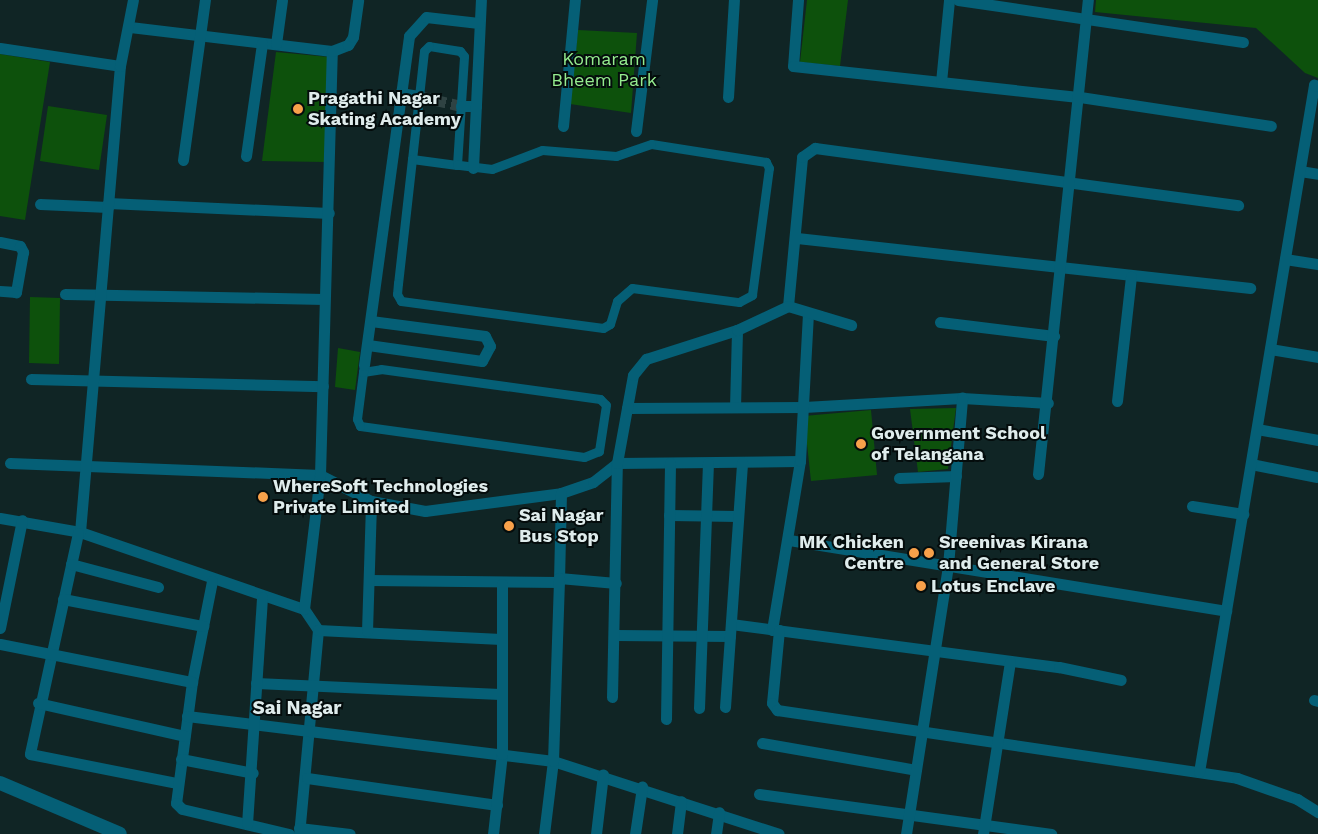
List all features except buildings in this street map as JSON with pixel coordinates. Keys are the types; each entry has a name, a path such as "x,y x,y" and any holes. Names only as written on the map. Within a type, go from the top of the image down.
{"street":[{"path":"133,0 130,27 120,66 108,205 103,295 79,532 38,704 30,754 177,784"},
{"path":"182,160 205,0"},
{"path":"276,44 282,0"},
{"path":"130,27 332,51 348,45 353,37 358,0"},
{"path":"473,168 481,0"},
{"path":"563,126 575,0"},
{"path":"636,131 652,0"},
{"path":"728,97 734,0"},
{"path":"798,0 793,66 1080,98 1271,126"},
{"path":"941,82 950,0"},
{"path":"958,0 1086,17 1243,42"},
{"path":"1038,474 1048,403 1060,263 1080,98 1076,89 1088,0"},
{"path":"364,368 600,399 606,405 599,451 584,457 363,427 357,419 409,36 422,20 434,16 479,23"},
{"path":"246,156 262,43"},
{"path":"412,159 457,166 492,169 542,150 616,156 650,144 766,162 769,168 752,295 739,302 632,288 617,300 610,324 603,328 401,301 396,294 419,96 426,47 457,50 464,56 457,166"},
{"path":"0,48 120,66"},
{"path":"304,609 320,475 324,300 329,213 332,51"},
{"path":"1199,772 1314,85 1318,86"},
{"path":"400,93 419,96"},
{"path":"461,106 476,106"},
{"path":"788,306 797,238 802,157 814,148 1071,180 1238,205"},
{"path":"1300,171 1318,174"},
{"path":"40,204 329,213"},
{"path":"797,238 1060,263 1131,277 1250,288"},
{"path":"0,242 20,246 23,252 16,292 0,291"},
{"path":"1285,258 1318,264"},
{"path":"1117,401 1131,277"},
{"path":"65,294 324,300"},
{"path":"612,698 615,635 617,464 633,375 646,359 737,330 788,306 808,315 852,325"},
{"path":"808,315 800,461 776,630 772,702 776,710 923,729 1237,778 1297,799 1318,812"},
{"path":"368,345 478,361 486,360 490,346 485,336 370,321"},
{"path":"940,322 1054,336"},
{"path":"734,407 737,330"},
{"path":"1270,349 1318,357"},
{"path":"31,379 323,386"},
{"path":"627,408 804,407 962,398 1048,403"},
{"path":"906,834 948,566 962,398"},
{"path":"1257,429 1318,440"},
{"path":"10,463 320,475 371,501 425,511 561,493 594,482 617,464 800,461"},
{"path":"666,719 670,463"},
{"path":"699,708 708,463"},
{"path":"725,708 742,463"},
{"path":"1251,464 1316,478"},
{"path":"899,478 956,476"},
{"path":"544,834 553,761 561,493"},
{"path":"367,631 371,501"},
{"path":"1192,506 1243,514"},
{"path":"669,515 738,516"},
{"path":"0,518 22,520 79,532 212,581 304,609 318,630 314,688 306,728 307,778 296,832"},
{"path":"0,628 4,583 22,520"},
{"path":"789,540 1226,611"},
{"path":"71,564 158,587"},
{"path":"369,580 502,584 559,580 616,583"},
{"path":"212,581 192,682 176,803 182,809 247,824 296,832 350,834"},
{"path":"493,834 502,754 500,694 502,584"},
{"path":"247,824 253,773 254,722 262,597"},
{"path":"63,600 203,626"},
{"path":"318,630 501,639"},
{"path":"615,635 702,636 730,630 776,630 935,650 1120,680"},
{"path":"0,644 192,682"},
{"path":"983,829 1010,662"},
{"path":"256,683 314,688 500,694"},
{"path":"38,704 184,736"},
{"path":"187,716 306,728 553,761 603,774 719,812 756,830 779,834"},
{"path":"762,742 916,770"},
{"path":"181,759 253,773"},
{"path":"596,834 603,774"},
{"path":"307,778 497,805"},
{"path":"0,783 120,834"},
{"path":"636,834 642,787"},
{"path":"759,794 909,814 983,829 1051,834"},
{"path":"677,834 681,801"},
{"path":"716,834 719,812"}],"green space":[{"path":"807,0 848,0 840,66 800,62"},
{"path":"1096,0 1318,0 1318,78 1305,73 1256,28 1095,12"},
{"name":"Komaram Bheem Park","path":"578,30 637,33 631,113 570,104"},
{"name":"Pragathi Nagar Skating Academy","path":"276,52 329,57 325,162 262,161"},
{"path":"0,54 50,62 25,220 0,216"},
{"path":"48,106 107,115 99,170 40,161"},
{"path":"30,297 60,298 59,364 29,363"},
{"path":"338,348 360,352 355,390 335,387"},
{"path":"956,408 948,469 918,472 910,409"},
{"name":"Government School of Telangana","path":"871,410 877,475 811,481 804,416"}],"tunnel":[{"path":"419,96 461,106"}],"place":[{"name":"Pragathi Nagar Skating Academy","path":"298,109"},
{"name":"Government School of Telangana","path":"861,444"},
{"name":"WhereSoft Technologies Private Limited","path":"263,497"},
{"name":"Sai Nagar Bus Stop","path":"509,526"},
{"name":"MK Chicken Centre","path":"914,553"},
{"name":"Sreenivas Kirana and General Store","path":"929,553"},
{"name":"Lotus Enclave","path":"921,586"}],"district":[{"name":"Sai Nagar","path":"297,708"}]}
